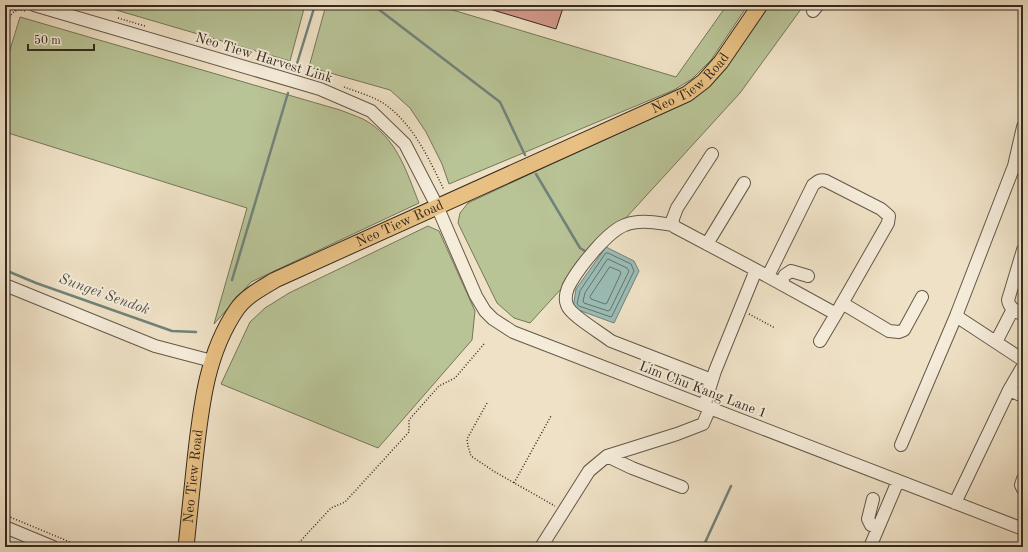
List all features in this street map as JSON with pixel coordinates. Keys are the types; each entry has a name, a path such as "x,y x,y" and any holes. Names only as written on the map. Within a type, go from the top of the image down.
{"main road":[{"name":"Neo Tiew Road","path":"186,547 200,411 205,384 212,361 223,334 237,308 250,296 275,280 687,94 704,81 721,62 760,5"}],"street":[{"name":"Neo Tiew Harvest Link","path":"30,8 320,89 371,111 405,144 437,206"},
{"path":"901,445 1018,167 1023,127"},
{"path":"673,225 672,222 677,208 712,154"},
{"path":"768,276 813,185 821,179 826,180 881,209 889,216 888,222 820,341"},
{"path":"707,244 744,183"},
{"name":"Lim Chu Kang Lane 1","path":"437,206 476,296 485,311 493,319 513,332 1023,529"},
{"path":"712,380 611,341 569,311 566,305 567,292 570,282 596,249 612,232 626,224 636,222 647,221 673,225 781,284 889,331 899,332 904,330 922,296"},
{"path":"996,342 1018,312 1009,304 1008,300 1023,250"},
{"path":"541,547 589,472 607,456 677,434 703,424 712,380 756,270"},
{"path":"781,284 785,275 791,271 808,276"},
{"path":"5,285 155,346 212,361"},
{"path":"956,316 1023,360"},
{"path":"955,503 1009,390 1023,366"},
{"path":"1009,390 1023,396"},
{"path":"607,456 632,468 682,487"},
{"path":"1023,479 1021,485 1023,489"},
{"path":"870,547 898,481"},
{"path":"873,499 868,518 871,525 877,528"},
{"path":"5,527 54,547"}],"path":[{"path":"15,11 17,5"},
{"path":"5,35 11,15 19,9 30,8"},
{"path":"5,13 11,15"},
{"path":"740,310 775,328"},
{"path":"295,547 331,508 345,502 409,432 409,420 439,386 455,378 484,344"},
{"path":"487,403 467,439 471,456 514,483 564,511"},
{"path":"514,483 551,416"},
{"path":"5,514 82,547"}],"green space":[{"path":"99,5 305,5 290,61"},
{"path":"326,5 436,5 676,77 727,5 748,5 711,60 692,79 674,90 449,184 442,164 426,132 410,108 390,90 309,67"},
{"path":"768,5 804,5 740,93 530,323 514,318 497,303 458,223 460,213 468,203 697,96 712,83"},
{"path":"20,17 340,110 363,119 375,126 392,145 405,167 419,203 251,282 214,324 247,208 5,132 5,66"},
{"path":"428,226 439,231 475,311 472,340 378,448 221,384 250,322 265,308 289,293"}],"water":[{"path":"606,247 634,261 639,271 614,323 573,308 576,289"}],"building":[{"path":"483,5 564,5 556,29 483,7"}],"waterway":[{"path":"295,70 315,5"},
{"path":"373,5 500,102 525,155"},
{"path":"232,280 288,93"},
{"path":"536,174 580,248 588,253"},
{"name":"Sungei Sendok","path":"5,270 36,283 172,331 196,332"},
{"path":"703,547 731,486"}]}
